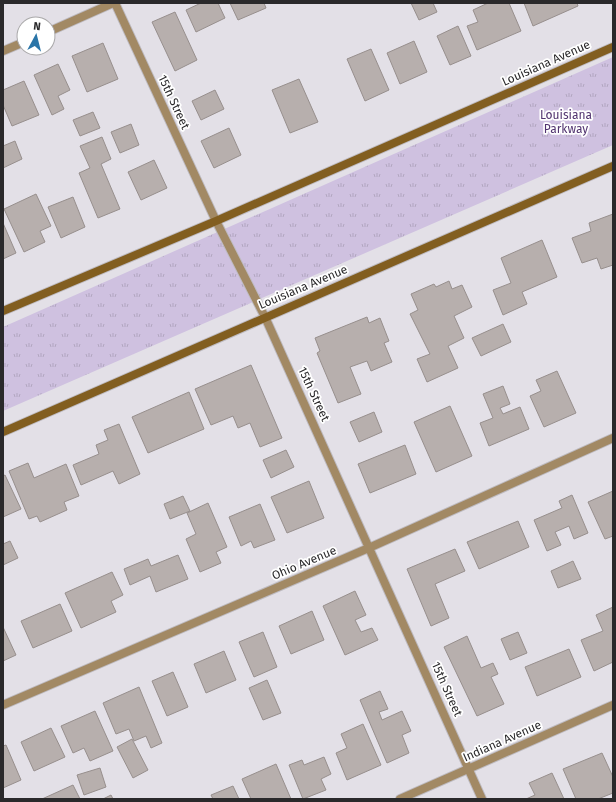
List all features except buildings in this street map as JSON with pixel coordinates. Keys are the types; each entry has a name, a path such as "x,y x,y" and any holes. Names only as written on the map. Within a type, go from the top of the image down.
{"main road":[{"name":"Louisiana Avenue","path":"3,311 216,221 613,47"},
{"name":"Louisiana Avenue","path":"3,432 613,166"}],"street":[{"path":"56,28 114,3"},
{"name":"15th Street","path":"114,3 216,221 265,317 371,547 482,799"},
{"path":"3,51 16,45"},
{"name":"Ohio Avenue","path":"3,705 371,547 613,438"},
{"name":"Indiana Avenue","path":"400,799 613,705"}],"green space":[{"name":"Louisiana Parkway","path":"613,57 613,145 3,411 3,327"}]}
